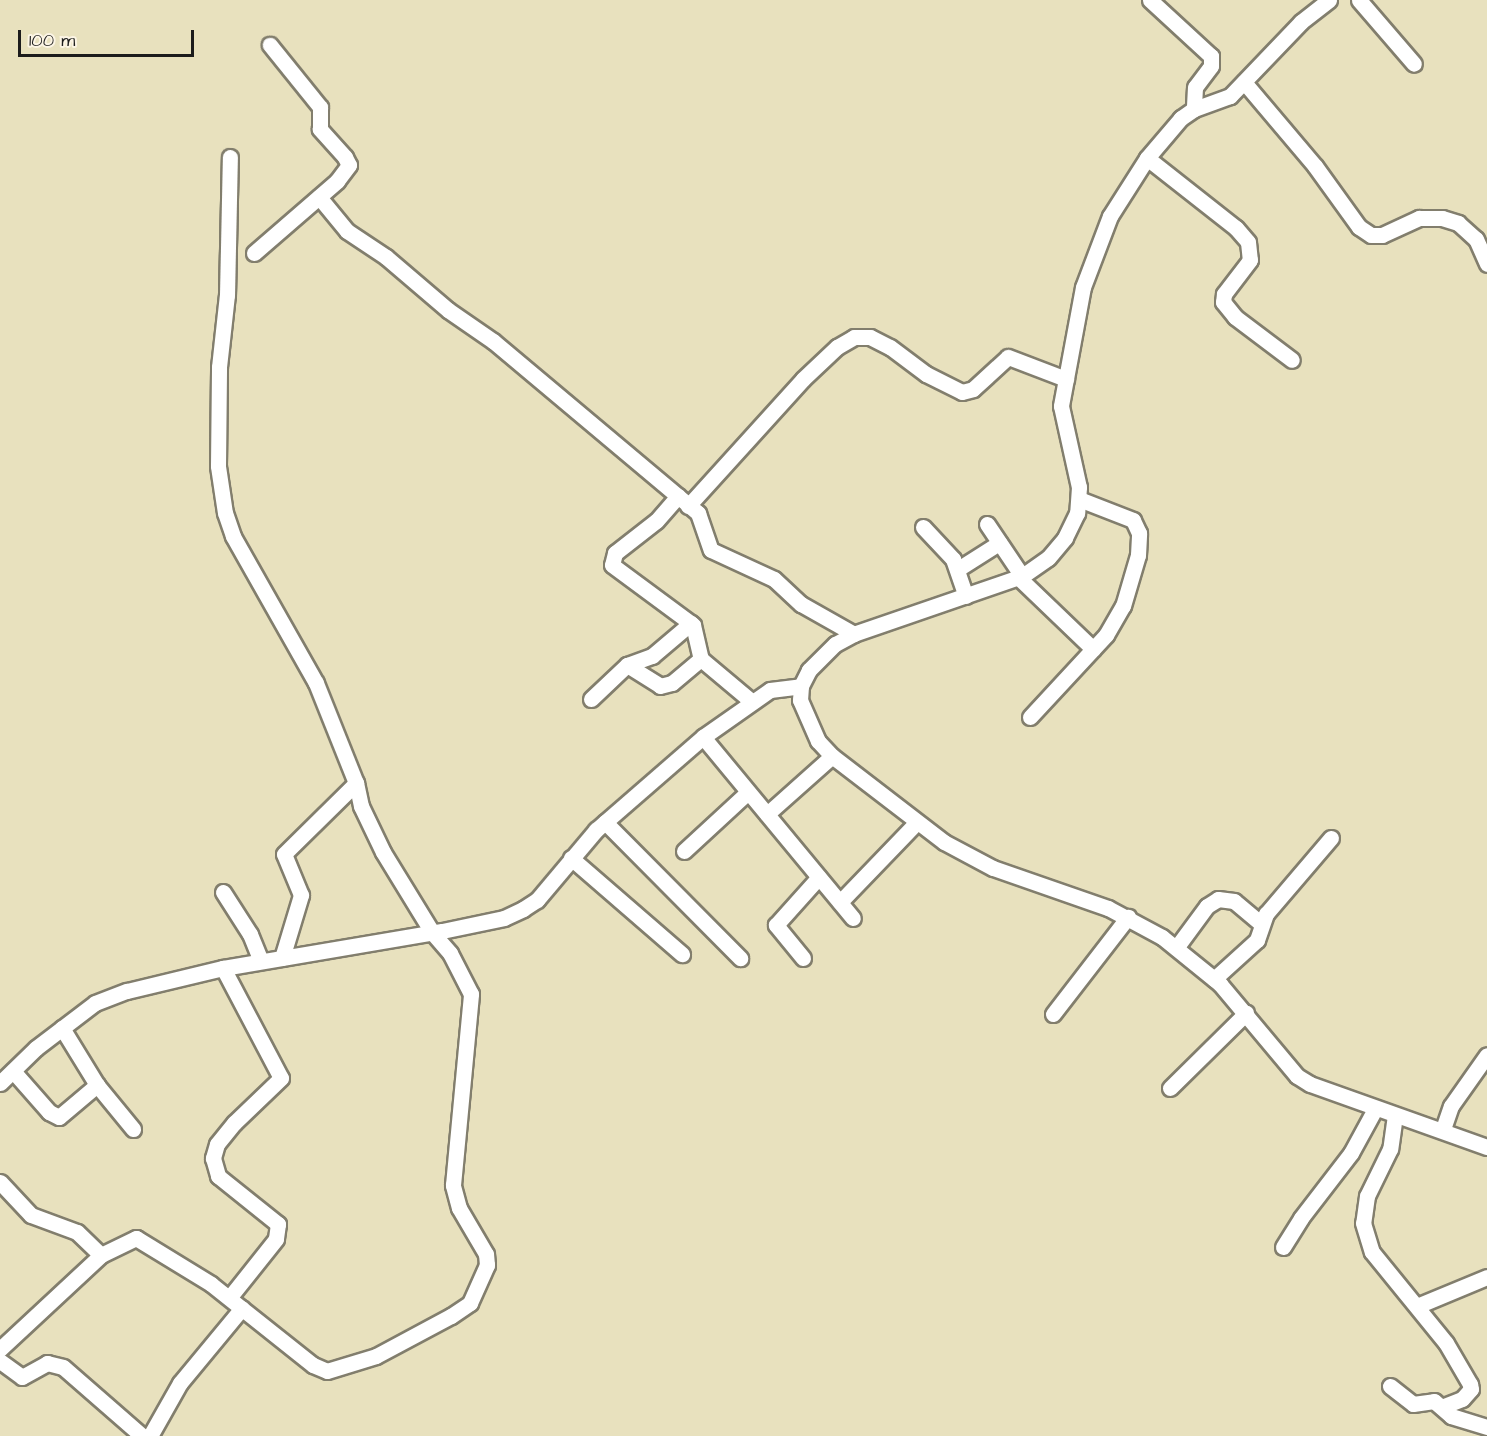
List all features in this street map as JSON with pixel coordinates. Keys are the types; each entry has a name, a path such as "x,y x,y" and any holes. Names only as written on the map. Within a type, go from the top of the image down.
{"street":[{"path":"1150,0 1211,56 1211,66 1195,87 1194,109"},
{"path":"1329,0 1301,22 1244,82 1221,101 1194,109 1169,130 1147,158 1097,244 1083,287 1060,413 1070,441 1079,499 1065,538 1048,558 1020,576 854,633 819,657 801,686 802,710 818,741 832,756 915,823 993,868 1128,917 1176,948 1214,979 1246,1013 1297,1076 1321,1091 1443,1129 1487,1147"},
{"path":"1359,0 1414,64"},
{"path":"254,253 341,177 348,161 320,129 320,107 270,45"},
{"path":"1244,82 1315,166 1359,227 1371,234 1382,235 1419,218 1450,220 1476,239 1487,264"},
{"path":"0,1349 101,1255 127,1240 146,1241 229,1298 313,1365 327,1371 339,1370 376,1356 451,1316 470,1303 482,1281 486,1254 459,1208 453,1185 471,994 450,953 443,930 383,852 361,806 356,783 316,683 232,536 225,513 218,466 219,368 227,295 230,157"},
{"path":"1147,158 1236,228 1248,242 1250,260 1224,294 1223,302 1235,317 1292,360"},
{"path":"319,197 336,222 493,341 683,501 705,523 706,544 711,550 774,579 801,604 854,633"},
{"path":"752,701 701,659 698,631 691,623 620,573 611,561 615,552 683,501 837,346 854,337 870,337 890,347 926,374 962,392 973,389 1008,357 1066,379"},
{"path":"1030,717 1093,649 1123,606 1138,555 1137,524 1124,515 1079,499"},
{"path":"987,524 1020,576 1093,649"},
{"path":"923,526 948,551 958,569 966,596"},
{"path":"958,569 999,543"},
{"path":"591,699 627,664 652,656 691,623"},
{"path":"627,664 653,683 664,686 701,659"},
{"path":"0,1083 62,1028 95,1003 127,991 223,968 504,918 523,909 537,900 571,858 605,822 704,737 770,690 801,686"},
{"path":"704,737 853,918"},
{"path":"767,814 832,756"},
{"path":"282,958 301,895 284,854 356,783"},
{"path":"684,851 748,792"},
{"path":"605,822 740,958"},
{"path":"840,903 915,823"},
{"path":"1214,979 1257,940 1261,924 1331,838"},
{"path":"571,858 682,954"},
{"path":"803,958 776,925 819,877"},
{"path":"223,892 250,934 261,962"},
{"path":"1176,948 1207,906 1218,899 1234,901 1261,924"},
{"path":"1053,1014 1128,917"},
{"path":"223,968 281,1078 234,1123 217,1144 213,1158 218,1176 278,1224 276,1239 229,1298"},
{"path":"1170,1089 1246,1013"},
{"path":"62,1028 97,1085 133,1129"},
{"path":"1443,1129 1451,1106 1487,1056"},
{"path":"13,1071 49,1112 59,1117 97,1085"},
{"path":"1283,1248 1301,1218 1352,1153 1375,1109"},
{"path":"1395,1115 1390,1149 1367,1196 1363,1223 1372,1252 1417,1306 1470,1384 1471,1389 1462,1399 1441,1407"},
{"path":"0,1182 31,1215 77,1232 101,1255"},
{"path":"1417,1306 1487,1277"},
{"path":"150,1436 180,1383 242,1308"},
{"path":"0,1360 22,1377 46,1363 63,1367 142,1436"},
{"path":"1390,1386 1413,1404 1434,1401 1451,1416 1487,1427"}]}
